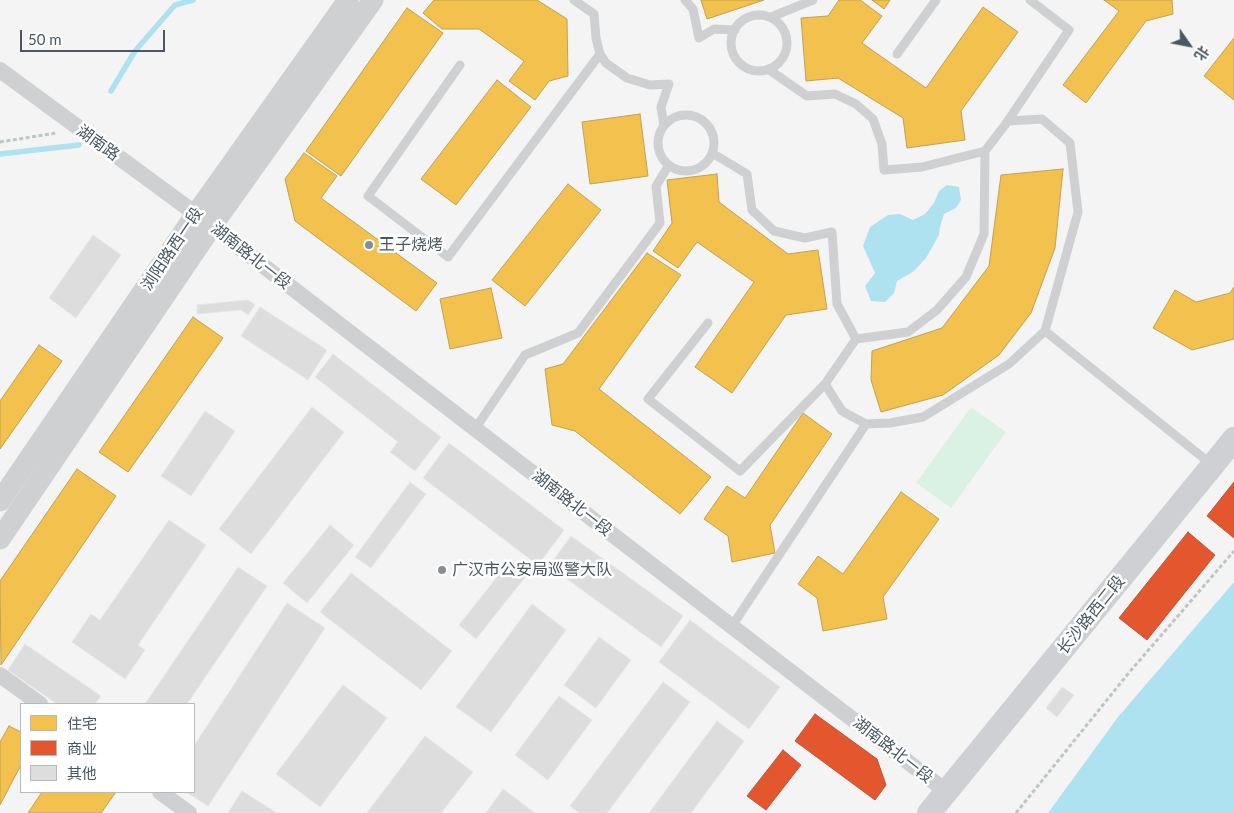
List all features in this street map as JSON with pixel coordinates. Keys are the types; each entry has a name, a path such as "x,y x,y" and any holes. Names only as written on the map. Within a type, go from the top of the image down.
{"main road":[{"name":"长沙路西二段","path":"929,813 1234,438"}],"street":[{"name":"浏阳路西一段","path":"0,501 204,220 348,0"},
{"path":"0,539 204,220 373,0"},
{"name":"湖南路","path":"0,70 204,220"},
{"name":"湖南路北一段","path":"204,220 947,792"},
{"path":"0,675 39,703"},
{"path":"161,793 189,813"}],"lane":[{"path":"574,0 594,14 596,38 600,54 606,63 628,78 650,85 669,84 661,107 664,126"},
{"path":"684,0 693,9 700,38 714,30 735,30"},
{"path":"771,17 813,0"},
{"path":"897,54 936,0"},
{"path":"708,323 648,399 740,471 825,384 856,339 908,332 937,310 966,277 984,234 985,151 1008,121 1069,30 1030,0"},
{"path":"762,15 771,17 779,23 787,40 783,58 776,65 758,71 742,65 732,51 733,33 744,20 752,16 762,15"},
{"path":"460,65 368,196 448,257 600,54"},
{"path":"768,69 807,96 835,94 856,104 873,120 882,144 884,170 922,167 985,151"},
{"path":"689,115 698,118 706,123 711,131 714,140 712,153 703,165 695,169 685,171 677,169 663,159 659,151 660,133 664,126 679,116 689,115"},
{"path":"825,384 842,411 866,424 890,423 924,417 1009,364 1045,332 1078,212 1070,143 1042,119 1008,121"},
{"path":"712,153 747,174 752,210 774,231 804,238 832,232 837,304 856,339"},
{"path":"475,429 525,355 578,333 660,223 656,186 669,165"},
{"path":"1045,332 1213,465"},
{"path":"732,626 866,424"}],"path":[{"path":"0,142 79,129"},
{"path":"1016,813 1127,675 1234,550"}],"green space":[{"path":"971,407 1006,432 951,508 916,483"}],"water":[{"path":"947,185 959,187 961,200 956,208 944,214 939,235 926,258 913,272 897,281 894,293 885,302 871,301 865,286 875,273 863,246 870,227 888,215 900,214 913,220 925,214 934,203 939,191"},
{"path":"1234,582 1234,813 1048,813 1118,717"}],"building: 住宅":[{"path":"434,0 537,0 567,19 568,76 549,81 535,100 509,81 524,61 479,29 442,29 423,13"},
{"path":"701,0 764,0 707,19"},
{"path":"839,0 860,0 882,16 862,43 926,88 983,7 1018,32 961,111 965,140 907,148 903,118 838,78 806,81 801,18 828,16"},
{"path":"872,0 890,0 884,9"},
{"path":"1104,0 1172,0 1173,14 1146,21 1086,103 1063,85 1119,11"},
{"path":"407,8 443,33 341,176 306,151"},
{"path":"1234,38 1234,100 1204,76"},
{"path":"497,80 531,107 456,205 421,179"},
{"path":"640,114 648,176 590,184 582,122"},
{"path":"304,153 337,176 321,198 437,283 416,311 295,221 285,179"},
{"path":"1063,169 1055,248 1031,313 999,355 943,395 881,412 871,380 872,351 942,328 989,266 1001,175"},
{"path":"717,174 719,202 788,254 818,250 827,309 786,315 732,393 695,367 754,282 697,242 678,268 653,251 672,223 667,180"},
{"path":"568,184 601,210 525,306 492,280"},
{"path":"647,253 681,275 599,389 711,477 680,514 575,431 552,425 545,369 563,364"},
{"path":"1234,287 1234,339 1192,350 1153,328 1175,290 1196,302 1230,293"},
{"path":"491,288 502,338 450,349 440,299"},
{"path":"193,317 223,338 128,472 99,452"},
{"path":"39,345 62,361 0,449 0,401"},
{"path":"803,413 832,434 770,525 775,553 732,562 728,536 704,519 727,486 745,498"},
{"path":"77,469 116,496 1,665 0,581"},
{"path":"901,492 939,519 883,597 887,619 823,631 817,598 798,584 818,556 843,574"},
{"path":"9,726 20,732 20,767 0,805 0,742"},
{"path":"41,793 115,793 101,813 28,813"}],"building: 商业":[{"path":"1234,482 1234,538 1207,516"},
{"path":"1188,532 1215,555 1147,640 1119,618"},
{"path":"815,714 877,759 886,785 875,800 795,741"},
{"path":"783,750 801,765 766,810 747,796"}],"building: 其他":[{"path":"93,235 121,255 76,318 49,298"},
{"path":"248,300 255,305 248,315 241,310 197,314 197,305"},
{"path":"260,307 327,350 308,380 241,336"},
{"path":"333,354 441,437 415,471 390,452 398,442 315,377"},
{"path":"312,407 344,432 251,554 219,529"},
{"path":"205,411 235,431 191,496 161,476"},
{"path":"449,443 564,530 538,565 423,478"},
{"path":"410,482 426,494 371,568 355,557"},
{"path":"169,520 206,545 138,645 145,650 125,679 72,642 91,614 100,620"},
{"path":"330,525 354,545 307,603 283,583"},
{"path":"571,536 683,616 661,647 549,566"},
{"path":"509,562 526,576 476,639 459,625"},
{"path":"238,567 267,586 188,703 146,703"},
{"path":"351,573 452,651 421,690 320,612"},
{"path":"287,603 325,628 208,806 188,793 195,793 195,744"},
{"path":"532,604 566,630 491,732 456,707"},
{"path":"690,620 780,687 749,729 659,662"},
{"path":"599,637 631,660 596,708 564,685"},
{"path":"25,644 101,696 96,703 56,703 8,670"},
{"path":"663,682 690,702 607,813 579,813 570,806"},
{"path":"343,685 387,718 320,807 276,774"},
{"path":"1062,687 1074,695 1057,717 1046,708"},
{"path":"559,696 592,720 548,780 515,755"},
{"path":"717,721 744,741 691,813 649,813"},
{"path":"425,736 473,772 441,813 367,813"},
{"path":"503,789 535,813 486,813"},
{"path":"242,791 277,813 228,813"}],"waterway":[{"path":"111,91 135,51 175,5 193,0"},
{"path":"0,154 79,145"}],"place":[{"name":"王子烧烤","path":"369,245"},
{"name":"广汉市公安局巡警大队","path":"442,570"}]}
